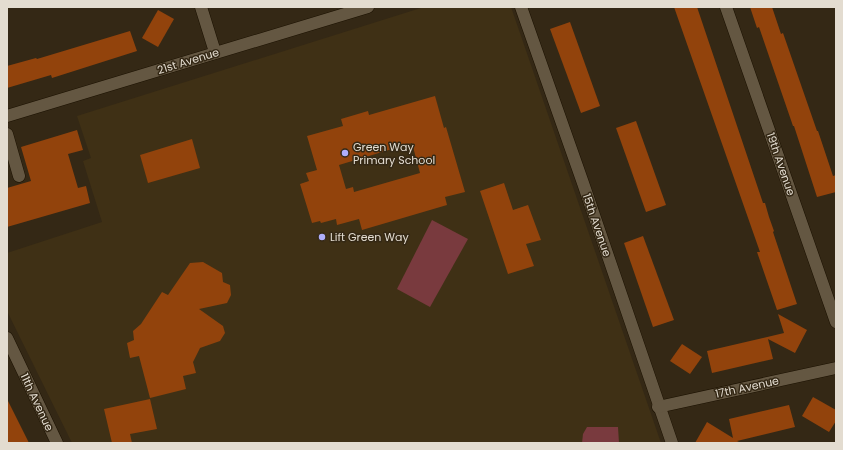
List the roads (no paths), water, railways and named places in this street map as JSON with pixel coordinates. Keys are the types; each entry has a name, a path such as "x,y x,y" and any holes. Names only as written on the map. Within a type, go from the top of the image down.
{"street":[{"path":"201,7 215,52"},
{"name":"21st Avenue","path":"7,116 368,7"},
{"name":"15th Avenue","path":"521,7 583,183 658,407 672,443"},
{"name":"19th Avenue","path":"726,7 836,322"},
{"path":"7,134 19,176"},
{"name":"11th Avenue","path":"7,338 57,443"},
{"name":"17th Avenue","path":"658,407 836,368"}],"place":[{"name":"Green Way Primary School","path":"345,153"},
{"name":"Lift Green Way","path":"322,237"}]}
